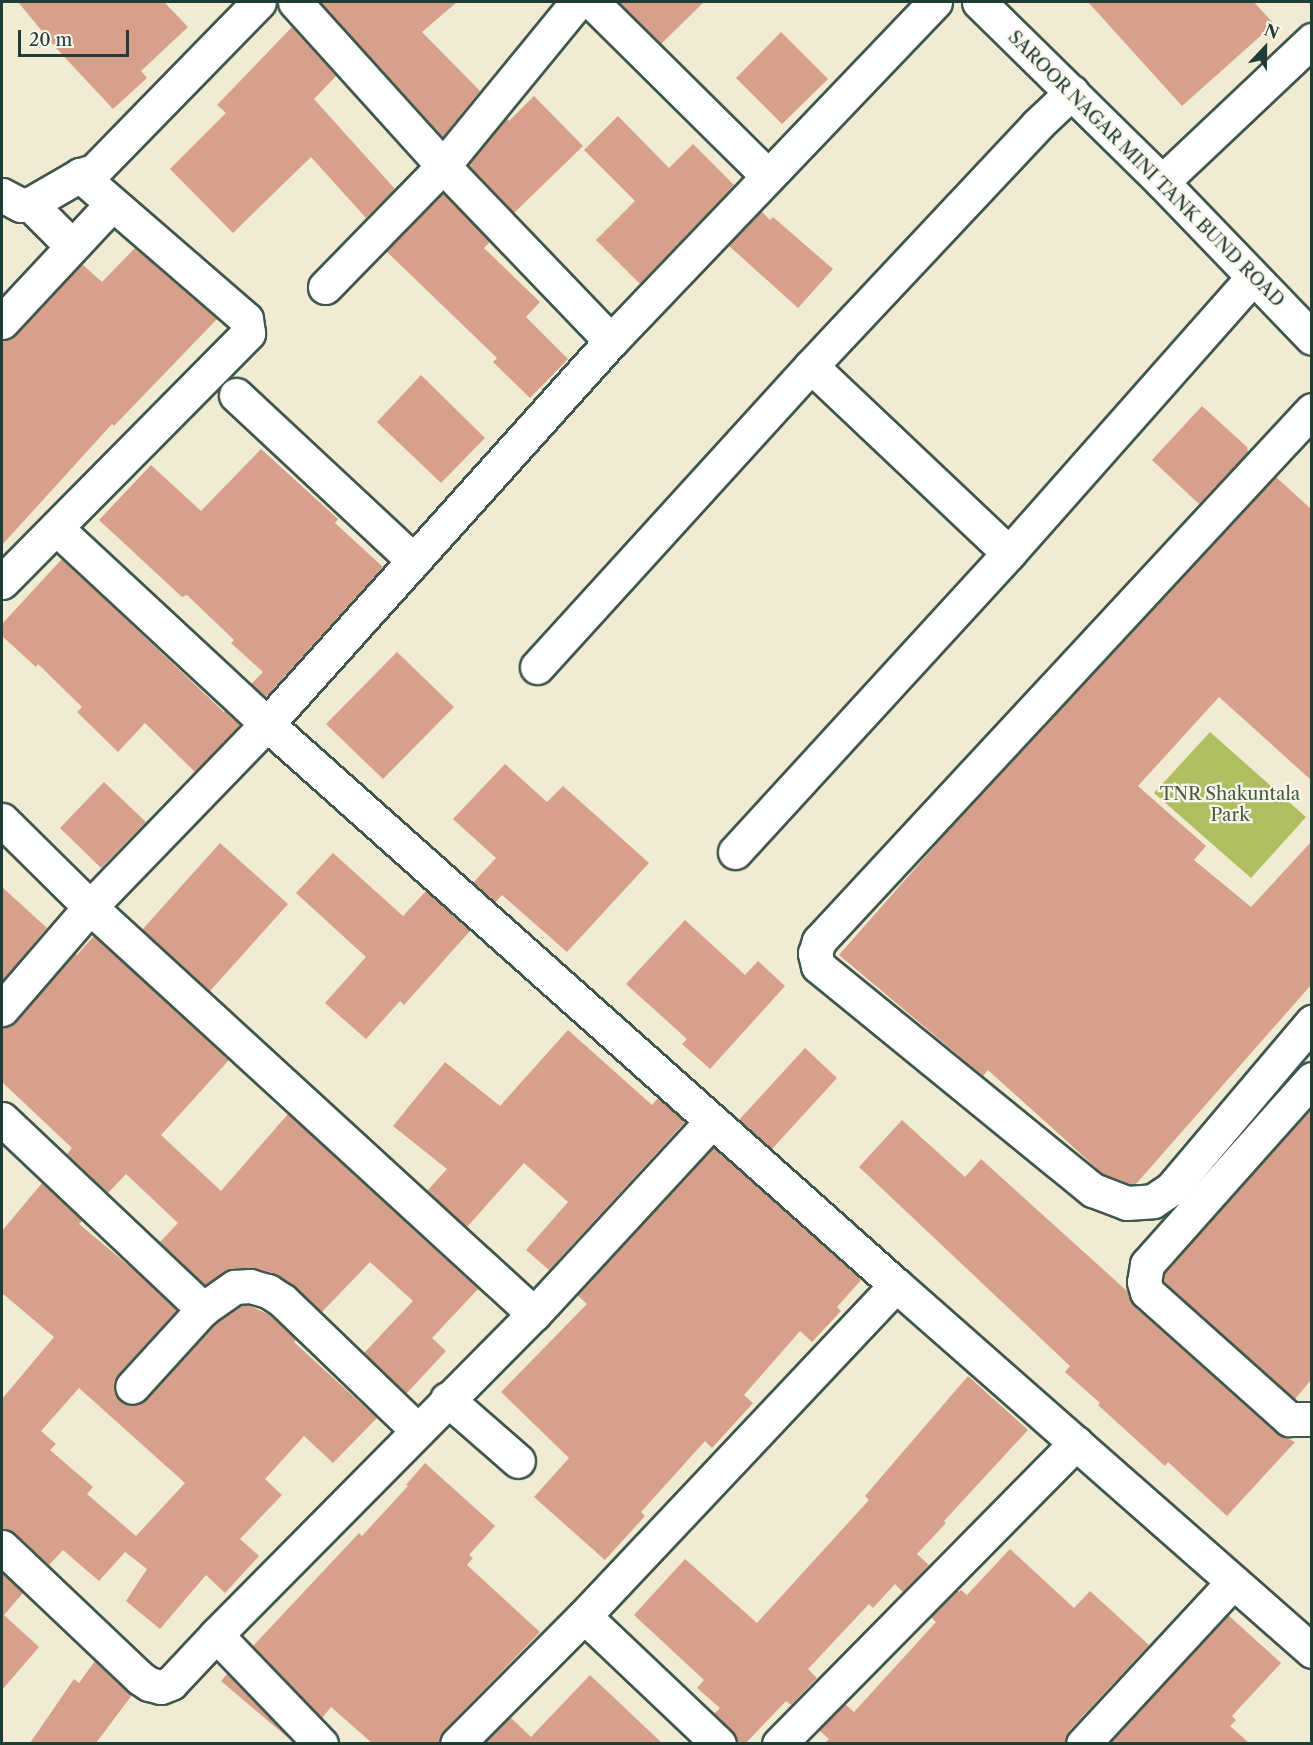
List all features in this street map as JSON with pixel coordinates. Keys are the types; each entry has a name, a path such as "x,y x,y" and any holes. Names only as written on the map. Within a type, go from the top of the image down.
{"street":[{"path":"28,197 94,171 259,2"},
{"path":"295,2 443,165 610,341"},
{"path":"325,287 443,165 577,2"},
{"path":"591,2 768,176"},
{"path":"2,1009 90,907 267,724 610,341 935,2"},
{"name":"SAROOR NAGAR MINI TANK BUND ROAD","path":"979,2 1162,182 1311,338"},
{"path":"1162,182 1311,40"},
{"path":"537,667 811,366 1037,125 1072,92"},
{"path":"80,175 91,226"},
{"path":"2,582 248,333 246,319 91,226 28,197"},
{"path":"2,322 91,226"},
{"path":"735,852 1009,554 1253,277"},
{"path":"811,366 1009,554"},
{"path":"236,395 414,561"},
{"path":"1311,410 819,941 815,953 818,966 1093,1190 1127,1203 1153,1201 1171,1189 1311,1022"},
{"path":"69,540 267,724 711,1122 1311,1651"},
{"path":"2,820 90,907 534,1314"},
{"path":"1311,1080 1147,1264 1144,1282 1147,1292 1289,1419 1311,1419"},
{"path":"2,1119 203,1309"},
{"path":"2,1547 140,1678 149,1684 161,1687 171,1683 417,1430 534,1314 711,1122"},
{"path":"458,1743 584,1616 896,1285"},
{"path":"132,1387 203,1309 235,1287 250,1286 268,1291 282,1300 417,1430"},
{"path":"447,1400 518,1461"},
{"path":"779,1743 1076,1443"},
{"path":"1083,1743 1233,1582"},
{"path":"584,1616 720,1743"},
{"path":"216,1635 321,1743"}],"green space":[{"name":"TNR Shakuntala Park","path":"1210,732 1306,817 1251,878 1154,793"}],"building":[{"path":"18,2 164,2 188,27 141,71 147,78 113,109 56,48"},
{"path":"320,2 457,2 422,32 480,91 443,137"},
{"path":"618,2 704,2 661,44"},
{"path":"1088,2 1254,2 1274,24 1182,106"},
{"path":"292,27 336,76 314,99 395,189 366,218 311,157 233,233 170,169 226,113 217,105"},
{"path":"781,32 828,79 782,124 736,78"},
{"path":"534,96 583,146 514,213 468,165 507,118 509,121"},
{"path":"618,116 669,168 693,144 734,185 640,284 596,240 635,201 584,150"},
{"path":"443,193 490,242 484,248 540,302 526,317 568,359 530,398 493,362 497,358 386,251"},
{"path":"761,211 770,220 773,217 833,269 798,308 728,245"},
{"path":"135,248 217,319 114,426 112,424 2,545 2,340 16,335 82,264 102,282"},
{"path":"421,375 485,438 441,483 377,422"},
{"path":"1202,406 1247,447 1248,452 1199,504 1152,460"},
{"path":"261,449 338,519 335,523 383,567 266,697 251,684 263,672 231,643 234,640 187,595 182,597 99,520 151,465 201,511"},
{"path":"1276,477 1311,509 1311,780 1219,697 1138,786 1206,846 1194,860 1251,907 1311,842 1311,985 1136,1184 1130,1184 1103,1174 988,1070 983,1076 839,955 963,814"},
{"path":"62,559 240,725 195,772 145,723 118,752 77,712 82,707 38,664 36,667 2,636 2,624"},
{"path":"397,652 454,707 383,779 326,724"},
{"path":"505,764 547,802 563,786 649,863 567,952 502,895 495,903 473,883 496,858 453,819"},
{"path":"104,782 146,822 101,868 60,828"},
{"path":"220,843 288,904 210,991 142,930"},
{"path":"333,853 403,916 426,891 470,931 404,1005 400,1001 366,1039 325,1003 366,957 296,893"},
{"path":"2,887 47,928 2,981"},
{"path":"685,920 745,975 758,961 785,986 710,1069 682,1044 687,1039 626,984"},
{"path":"94,936 229,1060 161,1135 221,1191 288,1114 478,1289 432,1338 446,1351 406,1394 364,1353 413,1301 370,1262 322,1312 292,1284 273,1273 255,1268 233,1268 205,1285 160,1242 178,1223 126,1174 108,1193 67,1154 72,1148 2,1082 2,1027 16,1021 75,953 77,955"},
{"path":"568,1030 652,1105 658,1098 685,1122 549,1270 526,1250 568,1202 524,1163 467,1227 427,1191 447,1169 393,1126 445,1062 500,1106"},
{"path":"805,1048 837,1078 772,1149 739,1120"},
{"path":"1311,1108 1311,1380 1295,1399 1163,1281 1165,1272"},
{"path":"902,1120 965,1177 981,1159 1127,1291 1134,1306 1276,1433 1295,1442 1227,1516 1168,1462 1165,1466 1098,1405 1100,1403 1065,1372 1070,1366 859,1167"},
{"path":"713,1147 862,1279 837,1307 841,1311 812,1342 800,1331 744,1395 753,1403 712,1448 705,1441 641,1512 645,1516 605,1560 534,1497 569,1458 501,1392 587,1304 577,1295"},
{"path":"42,1183 82,1221 79,1224 177,1310 118,1375 114,1384 114,1392 120,1401 129,1405 138,1405 145,1400 215,1323 241,1305 248,1305 270,1315 296,1340 294,1342 377,1418 333,1463 304,1436 265,1479 282,1495 240,1539 259,1556 225,1593 206,1575 160,1629 126,1601 147,1569 125,1552 99,1581 63,1550 49,1565 15,1533 2,1529 2,1399 54,1337 2,1293 2,1231","holes":["79,1388 185,1483 136,1536 87,1494 93,1487 50,1450 56,1444 41,1431"]},
{"path":"968,1376 1028,1430 944,1521 946,1523 917,1554 929,1565 903,1592 895,1584 873,1608 869,1604 808,1669 817,1678 791,1705 786,1701 746,1743 737,1743 732,1731 714,1714 720,1708 697,1688 704,1680 634,1615 685,1559 757,1623 869,1500 865,1496"},
{"path":"425,1463 495,1526 469,1555 473,1558 467,1565 540,1632 444,1731 439,1743 372,1743 331,1707 322,1718 253,1646 359,1533 362,1536 408,1486 406,1485"},
{"path":"1010,1549 1074,1608 1090,1591 1149,1645 1069,1731 1065,1743 825,1743 829,1739 819,1730 845,1704 854,1712 936,1622 931,1617 957,1590 967,1595"},
{"path":"2,1572 23,1593 4,1615 39,1647 2,1690"},
{"path":"1228,1615 1281,1663 1232,1716 1236,1720 1230,1726 1249,1743 1109,1743"},
{"path":"95,1661 132,1695 96,1743 30,1743 74,1679 79,1683"},
{"path":"227,1674 293,1742 221,1681"},
{"path":"590,1675 662,1743 484,1743 510,1717 531,1737"}]}
